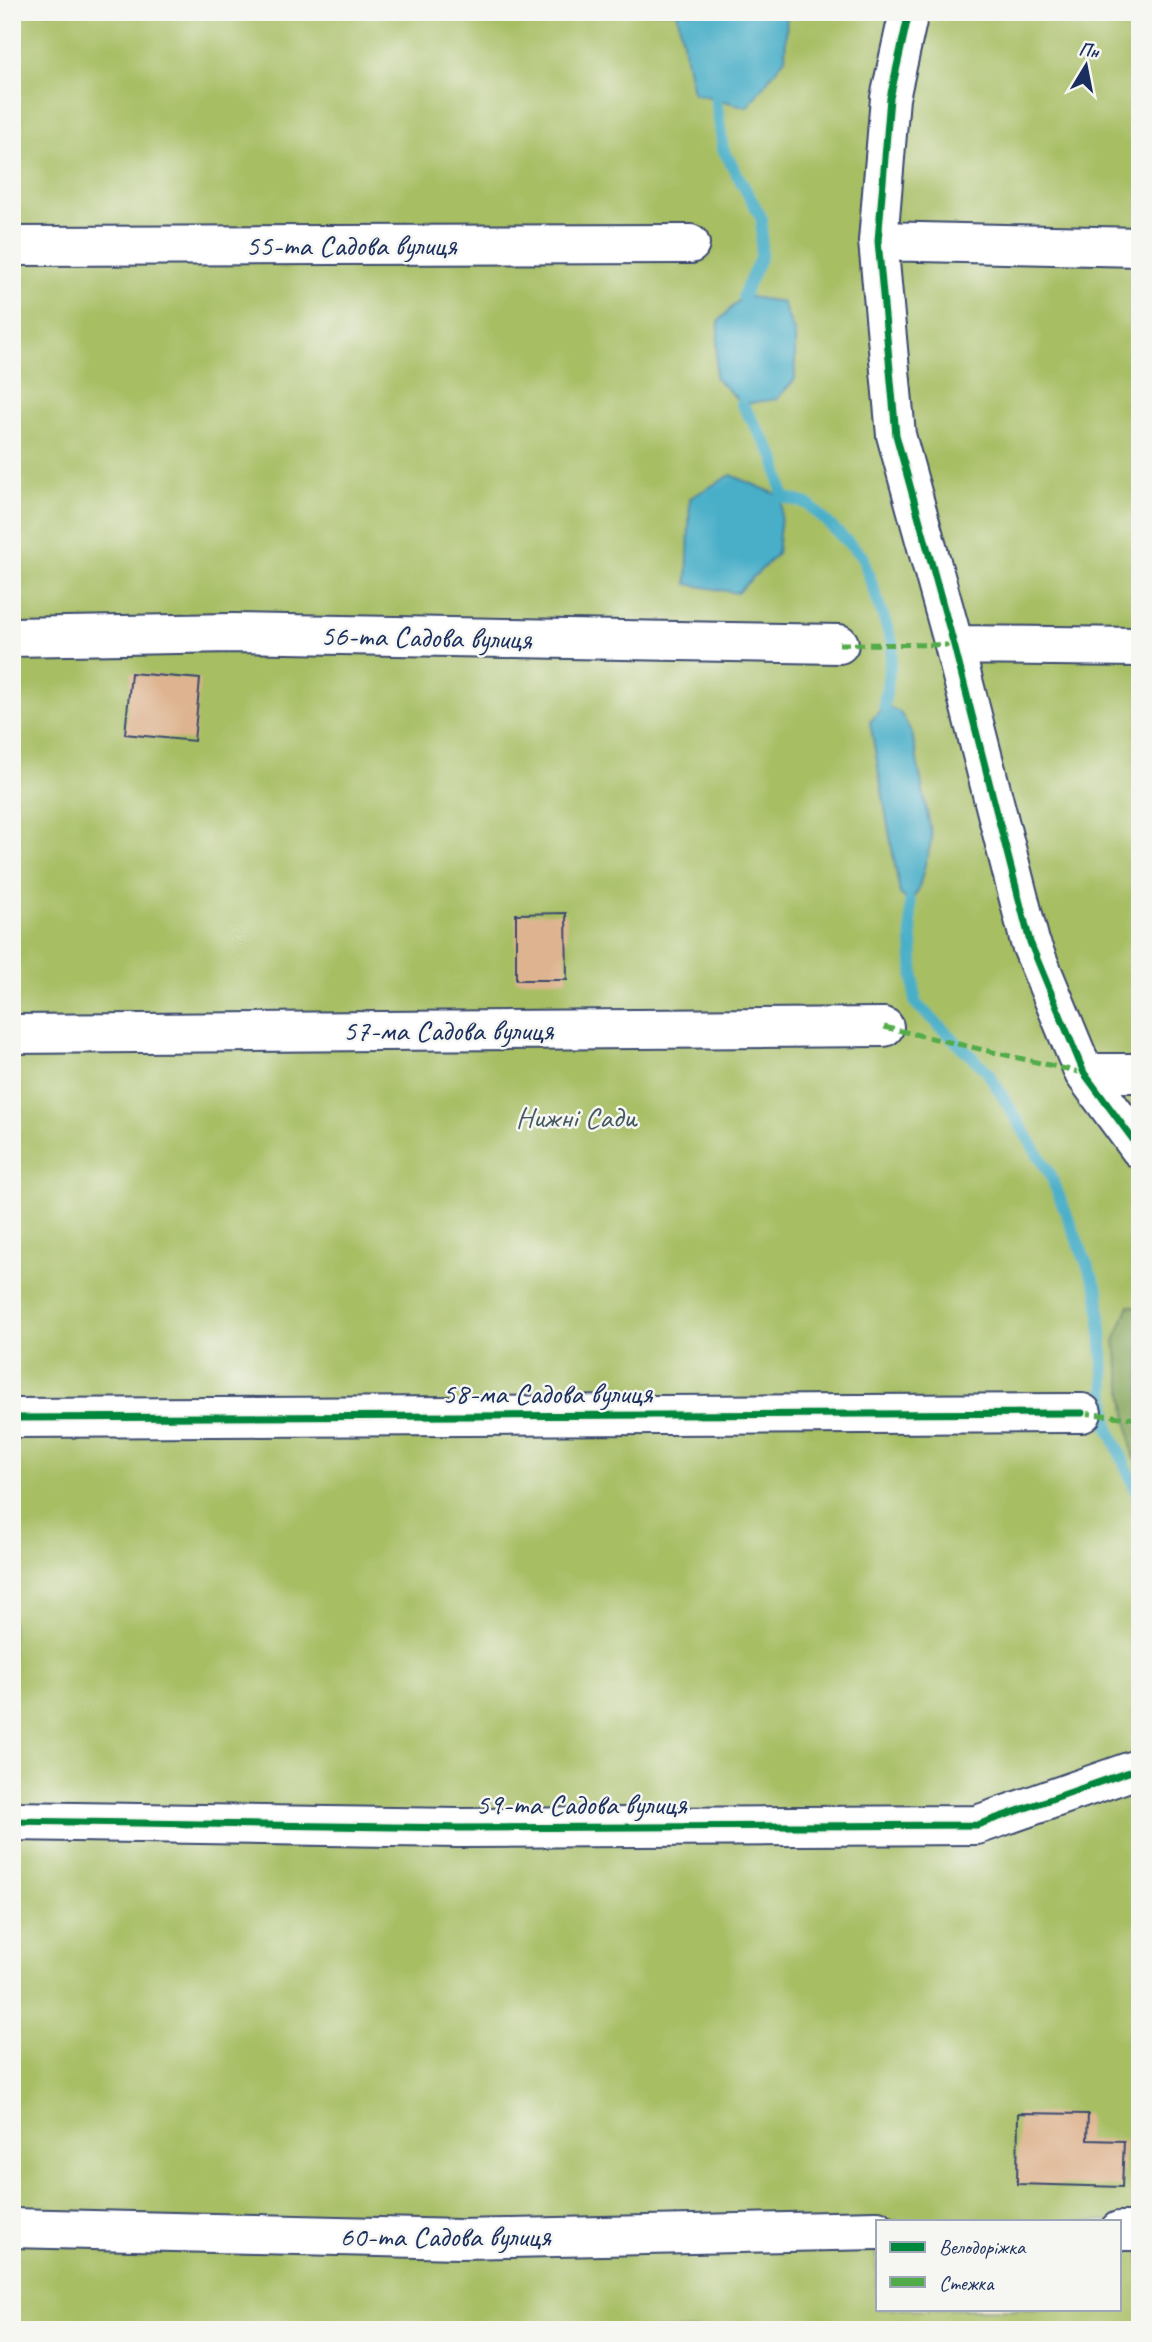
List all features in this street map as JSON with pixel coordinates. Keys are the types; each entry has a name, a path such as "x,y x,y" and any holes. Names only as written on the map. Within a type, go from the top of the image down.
{"street":[{"path":"909,12 890,97 878,241 896,435 954,645 1030,942 1084,1073 1140,1149"},
{"path":"878,241 1140,247"},
{"name":"55-та Садова вулиця","path":"12,246 690,244"},
{"name":"56-та Садова вулиця","path":"12,637 232,633 839,644"},
{"path":"954,645 1140,648"},
{"name":"57-ма Садова вулиця","path":"12,1034 884,1027"},
{"path":"1084,1073 1140,1073"},
{"name":"58-ма Садова вулиця","path":"12,1418 1082,1413"},
{"name":"59-та Садова вулиця","path":"12,1821 458,1828 977,1825 1140,1768"},
{"name":"60-та Садова вулиця","path":"12,2228 460,2239 876,2230"},
{"path":"1120,2231 1140,2231"}],"green space":[{"name":"Нижні Сади","path":"12,12 1140,12 1140,2330 12,2330"},
{"path":"1129,1305 1140,1308 1140,1462 1133,1457 1115,1341"}],"water":[{"path":"677,12 787,12 785,58 747,107 693,93"},
{"path":"743,296 782,302 795,334 795,379 777,399 742,404 715,377 719,321"},
{"path":"731,475 783,497 777,554 737,593 687,584 690,498"},
{"path":"884,705 900,712 912,733 932,838 918,891 910,902 900,894 870,722"}],"building":[{"path":"131,673 200,679 194,741 125,734"},
{"path":"566,913 567,980 516,980 516,914"},
{"path":"1018,2113 1088,2114 1087,2140 1124,2141 1122,2187 1017,2184"}],"waterway":[{"path":"716,99 723,149 762,219 761,256 743,296"},
{"path":"742,404 775,458 783,497 808,504 862,556 893,645 884,705"},
{"path":"910,902 915,1003 987,1071 1050,1174 1098,1291 1108,1426 1140,1499"}],"marked path":[{"path":"839,644 954,645"},
{"path":"884,1027 1084,1073"},
{"path":"1082,1413 1140,1419"}],"cycle path":[{"path":"909,12 890,98 878,241 896,435 954,645 1030,942 1084,1073 1140,1149"},
{"path":"12,1418 1082,1413"},
{"path":"12,1821 458,1828 977,1825 1140,1768"}]}
